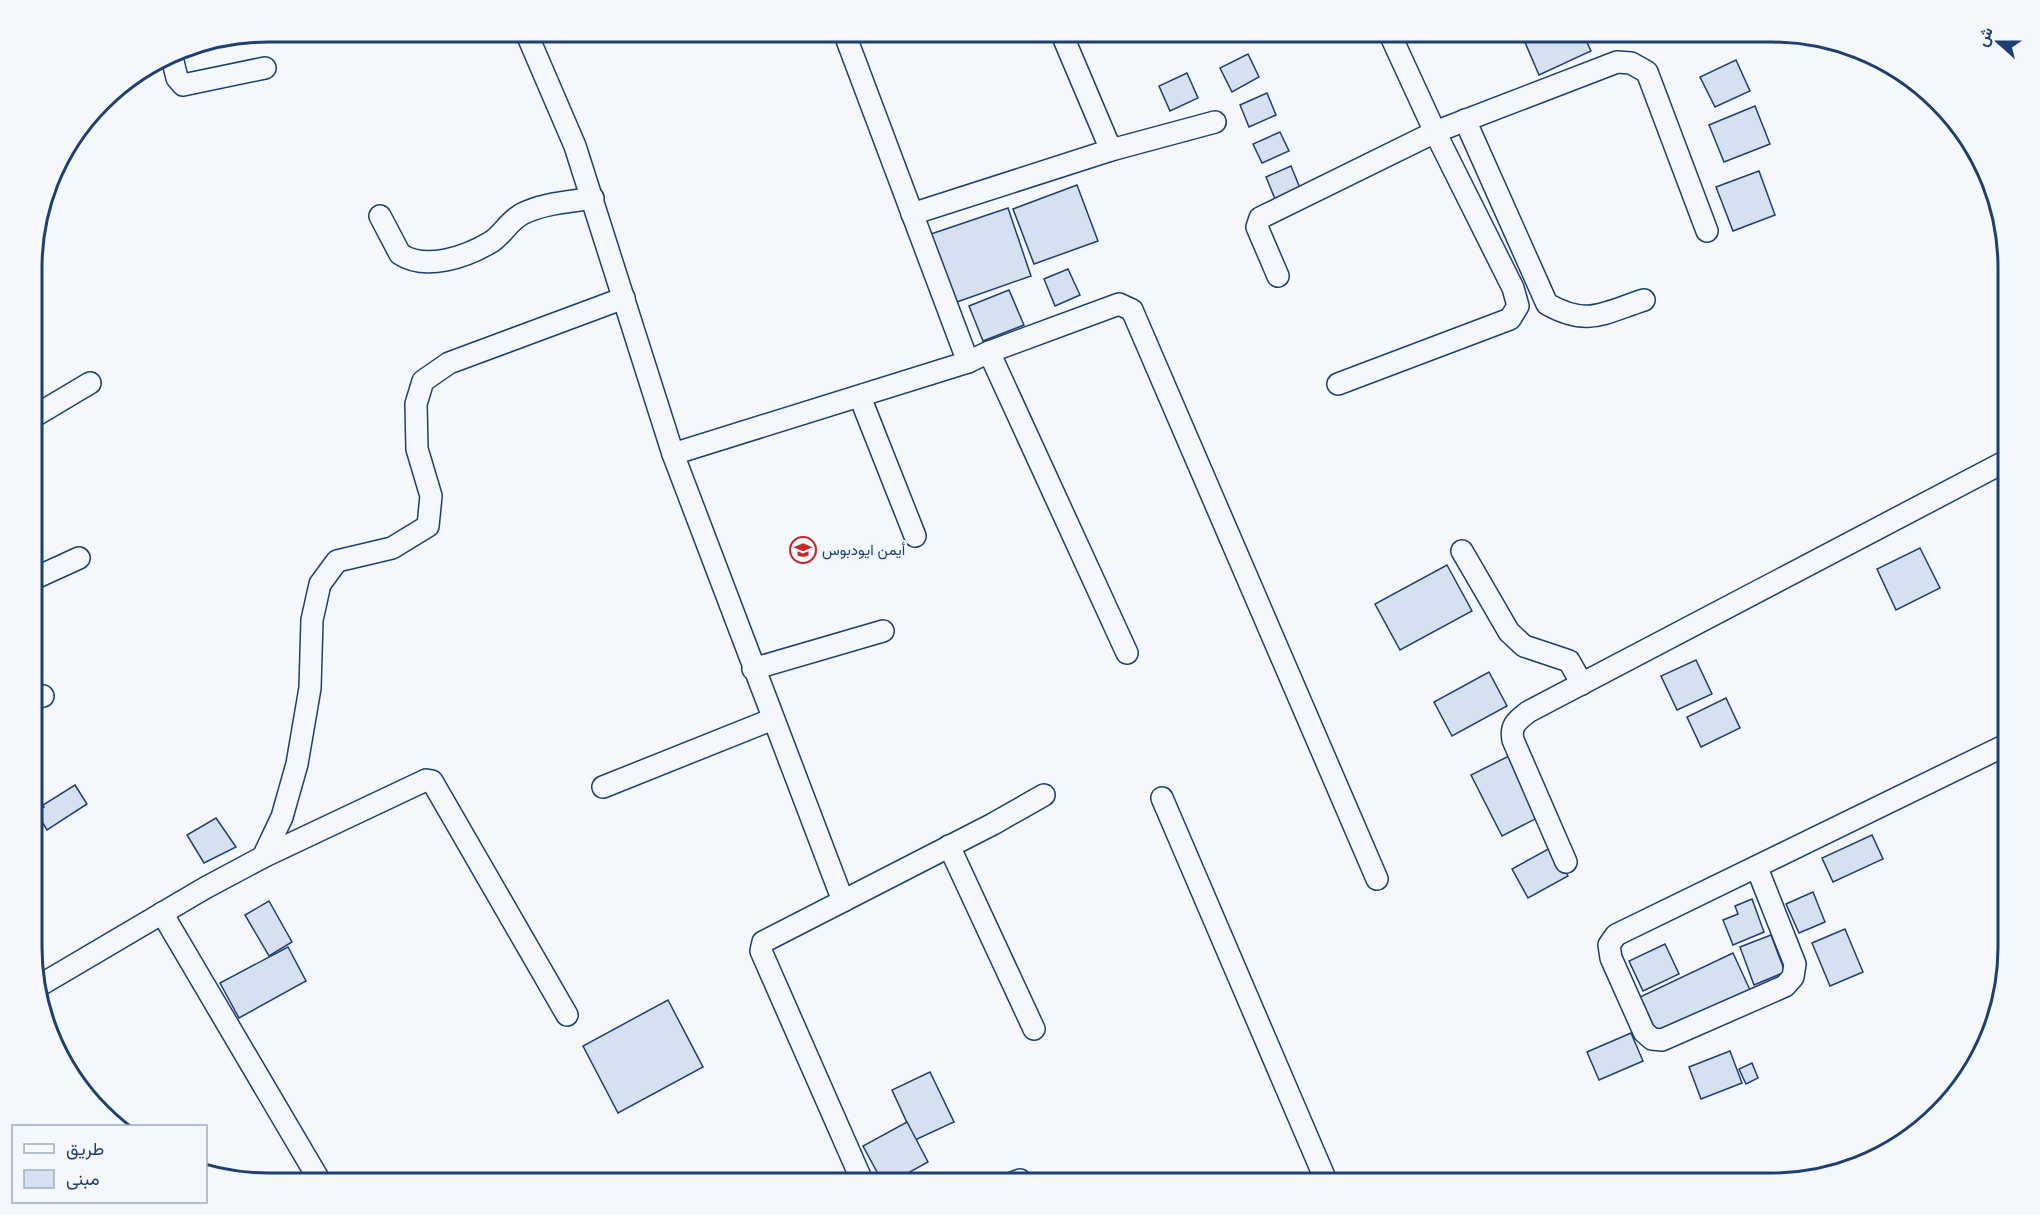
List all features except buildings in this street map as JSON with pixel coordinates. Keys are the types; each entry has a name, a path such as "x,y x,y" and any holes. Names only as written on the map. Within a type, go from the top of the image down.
{"street":[{"path":"530,42 575,146 594,198 673,454 753,669 843,900"},
{"path":"848,42 968,362"},
{"path":"1064,42 1111,150"},
{"path":"1338,384 1510,319 1518,306 1513,288 1435,132 1394,42"},
{"path":"1278,276 1257,227 1260,218 1435,132 1617,62 1632,63 1647,72 1707,231"},
{"path":"173,63 177,78 183,85 265,68"},
{"path":"1465,120 1547,304 1577,318 1591,317 1644,300"},
{"path":"912,214 1111,150 1215,122"},
{"path":"380,216 400,254 426,264 445,261 492,242 508,224 523,213 537,208 594,198"},
{"path":"263,857 282,817 297,764 310,688 312,620 320,584 337,561 393,549 428,526 432,496 417,449 416,404 423,381 449,363 624,298"},
{"path":"673,454 860,398 968,362 989,351 1119,304 1132,310 1377,879"},
{"path":"989,351 1127,654"},
{"path":"42,412 90,383"},
{"path":"860,398 915,536"},
{"path":"1566,862 1513,740 1511,730 1514,723 1528,712 1998,465"},
{"path":"1462,551 1509,632 1524,646 1569,661 1582,684"},
{"path":"42,575 79,558"},
{"path":"753,669 883,631"},
{"path":"603,787 773,719"},
{"path":"1757,868 1795,964 1793,977 1785,986 1662,1040 1652,1039 1644,1032 1611,958 1609,945 1616,934 1757,868 1998,749"},
{"path":"45,982 263,857 426,780 432,781 567,1015"},
{"path":"859,1173 761,951 764,942 1044,795"},
{"path":"1162,798 1323,1173"},
{"path":"949,846 1034,1029"},
{"path":"162,913 315,1173"}],"place":[{"name":"أيمن ايودبوس","path":"803,550"}]}
